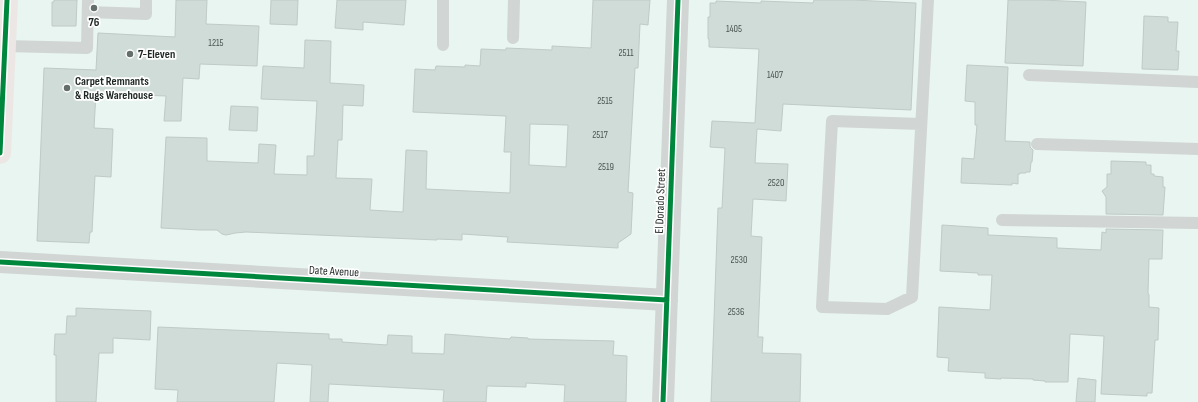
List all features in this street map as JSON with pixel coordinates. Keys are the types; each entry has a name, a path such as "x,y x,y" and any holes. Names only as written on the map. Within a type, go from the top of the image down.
{"main road":[{"path":"0,153 7,0"}],"street":[{"name":"El Dorado Street","path":"663,402 678,0"},
{"name":"Date Avenue","path":"0,262 667,300"}],"lane":[{"path":"5,46 87,48 88,0"},
{"path":"88,12 146,14 146,0"},
{"path":"443,0 443,45"},
{"path":"513,38 514,0"},
{"path":"921,124 832,121 822,307 887,309 912,297 928,0"},
{"path":"1028,76 1198,82"},
{"path":"1037,144 1198,149"},
{"path":"1002,220 1198,223"}],"building":[{"path":"54,0 77,0 76,26 52,26 52,2 54,2"},
{"path":"176,0 207,0 206,24 259,26 257,66 200,64 199,79 183,78 181,121 164,121 166,96 96,93 94,128 113,129 111,177 95,176 92,232 90,232 89,243 37,241 44,68 96,70 98,33 175,37"},
{"path":"271,0 298,0 297,25 270,24"},
{"path":"337,0 406,0 404,25 363,22 363,30 335,28"},
{"path":"593,0 650,0 648,25 640,24 638,68 635,68 628,192 633,193 631,234 618,243 618,248 507,242 508,237 462,234 462,240 437,240 246,232 226,235 217,230 161,228 166,137 207,138 207,161 258,163 259,144 276,145 274,174 307,175 307,156 314,156 317,101 261,99 263,66 304,68 305,40 331,41 330,83 364,85 363,106 343,105 342,140 338,140 336,178 372,179 370,210 403,212 406,150 427,151 426,189 510,193 511,152 504,152 506,116 413,112 415,69 435,70 436,66 480,66 481,49 506,50 506,48 552,50 552,46 591,48","holes":["530,124 568,125 566,167 529,165"]},
{"path":"814,0 916,3 911,110 783,104 781,131 757,129 755,163 788,164 786,201 753,199 751,236 762,237 758,337 763,337 762,353 801,354 800,402 711,402 718,208 722,208 725,148 710,147 712,121 755,123 759,49 709,47 708,17 710,17 710,3 716,3 716,1 761,3 761,1 813,3"},
{"path":"1008,0 1086,2 1083,66 1005,63"},
{"path":"1144,16 1168,17 1168,22 1178,22 1176,51 1179,51 1178,70 1142,69"},
{"path":"967,65 1008,67 1005,141 1030,142 1030,147 1033,150 1030,172 1018,174 1018,184 961,183 962,158 974,159 977,125 975,125 975,102 965,101"},
{"path":"231,106 258,107 257,131 229,130"},
{"path":"1111,161 1146,162 1146,165 1151,165 1151,174 1154,174 1154,176 1163,177 1163,187 1165,187 1163,215 1106,214 1106,197 1102,191 1107,187 1107,174 1111,174"},
{"path":"942,225 988,228 988,235 1057,238 1057,248 1101,250 1102,232 1106,233 1106,229 1163,230 1162,259 1149,259 1149,307 1159,308 1158,340 1155,340 1152,393 1147,393 1147,396 1101,394 1104,336 1070,334 1068,382 1045,382 1033,379 985,378 985,373 948,371 949,358 937,357 939,307 990,310 992,275 940,271"},
{"path":"76,308 151,311 150,340 113,338 113,353 99,353 96,402 56,402 56,355 54,355 55,334 66,334 67,316 76,316"},
{"path":"158,327 329,334 329,339 342,339 342,342 387,345 388,335 412,336 412,353 444,354 445,334 510,339 511,337 528,339 614,341 613,355 627,356 626,402 564,402 565,385 526,383 526,387 487,386 486,402 443,402 444,390 329,384 328,402 310,402 312,365 277,363 274,402 177,402 178,390 155,389"},
{"path":"1078,378 1096,380 1095,402 1076,402"}],"cycle path":[{"path":"0,153 7,0"},
{"path":"663,402 678,0"},
{"path":"0,262 667,300"}],"place":[{"name":"76","path":"94,8"},
{"name":"7-Eleven","path":"130,54"},
{"name":"Carpet Remnants & Rugs Warehouse","path":"67,88"}]}
